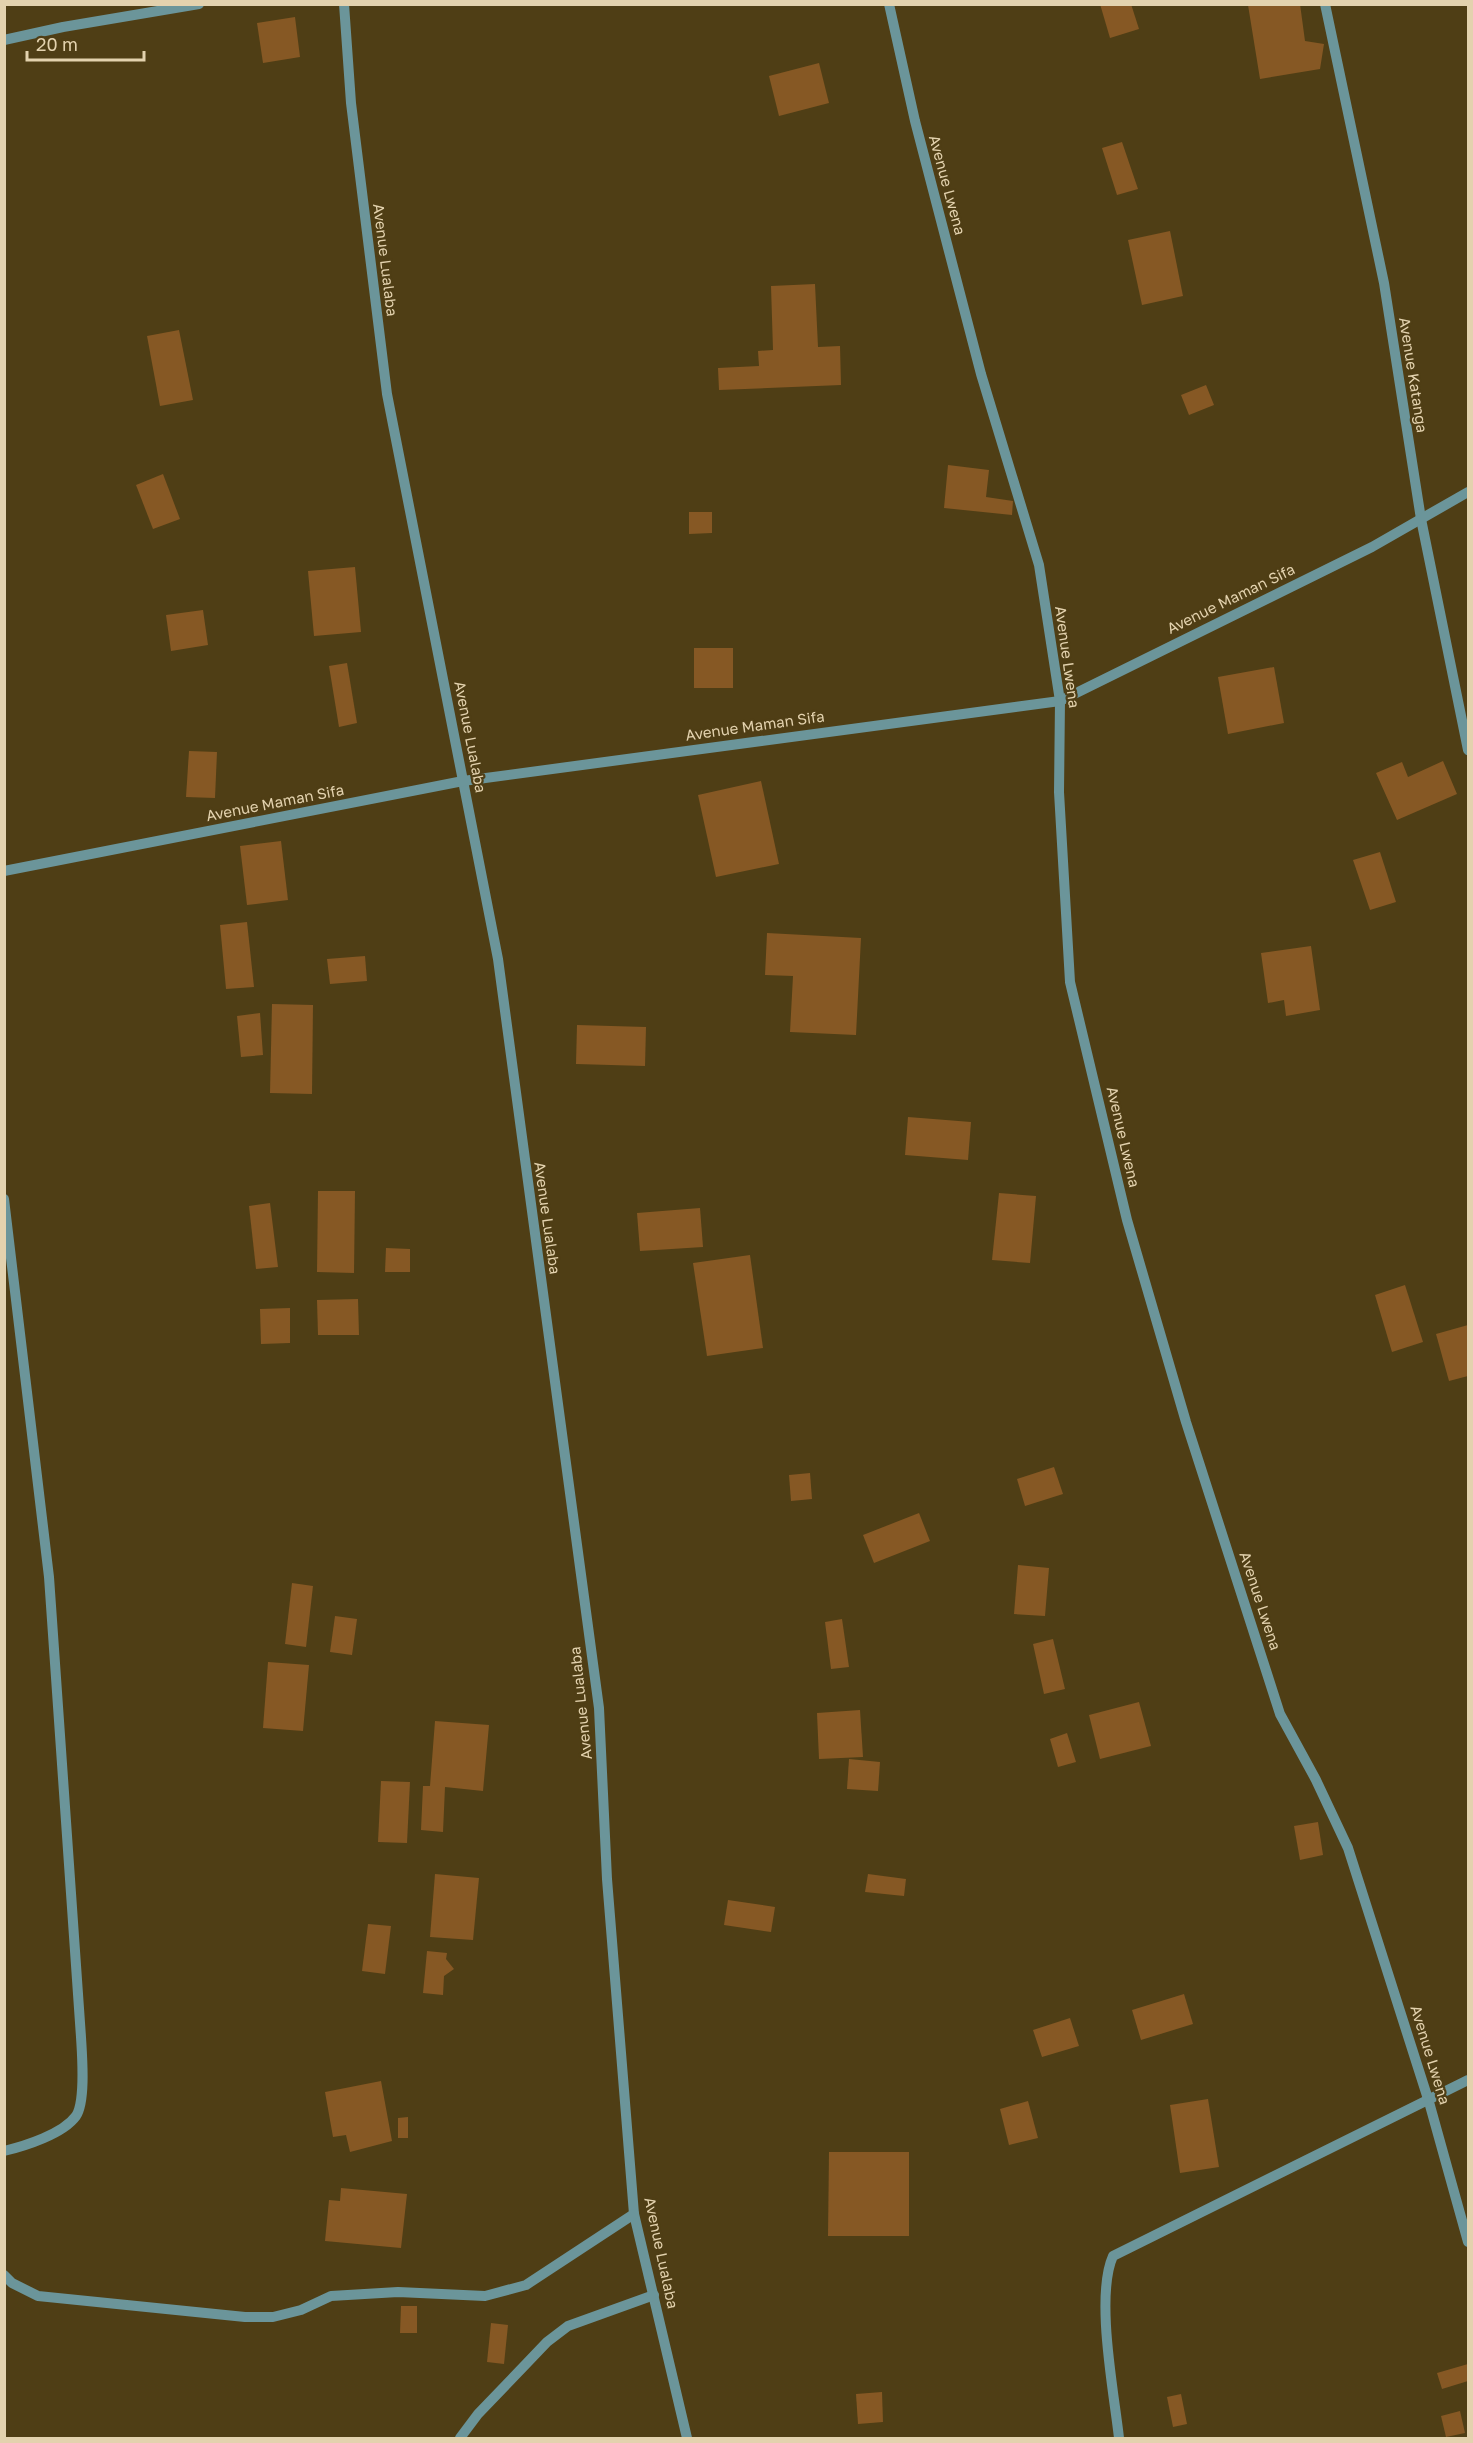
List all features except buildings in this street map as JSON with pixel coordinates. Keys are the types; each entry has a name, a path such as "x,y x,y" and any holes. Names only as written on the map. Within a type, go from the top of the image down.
{"street":[{"path":"4,40 63,27 200,4"},
{"name":"Avenue Lualaba","path":"345,4 351,103 387,394 498,959 599,1708 607,1879 634,2214 687,2439"},
{"name":"Avenue Lwena","path":"888,4 915,121 981,374 1039,565 1060,701 1059,792 1071,982 1127,1220 1186,1422 1280,1714 1317,1780 1348,1848 1429,2102 1468,2242"},
{"name":"Avenue Katanga","path":"1326,4 1383,283 1421,519 1468,750"},
{"name":"Avenue Maman Sifa","path":"4,871 463,781 1060,701 1372,547 1468,492"},
{"path":"4,1199 50,1577 81,2025 82,2090 76,2116 53,2134 30,2145 4,2151"},
{"path":"1119,2439 1105,2306 1107,2268 1113,2256 1429,2102 1468,2080"},
{"path":"4,2275 12,2283 39,2296 245,2317 273,2317 301,2310 331,2296 398,2292 485,2296 526,2285 634,2214"},
{"path":"460,2439 478,2414 540,2349 568,2326 654,2295"}]}
